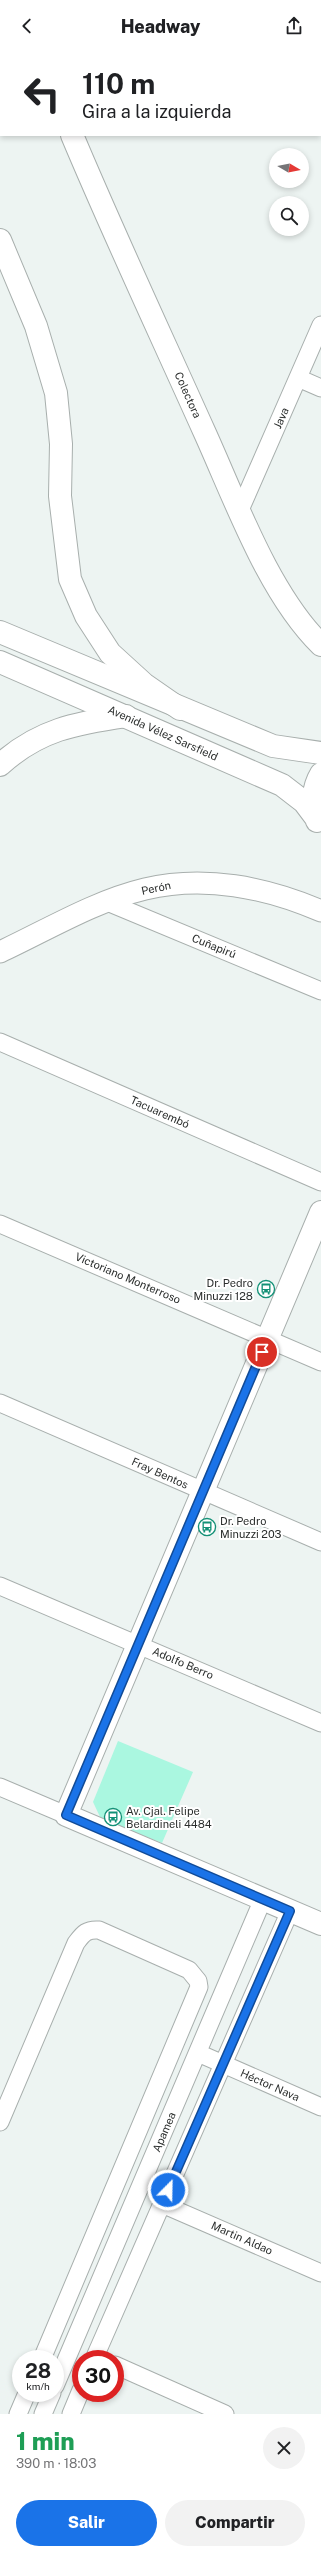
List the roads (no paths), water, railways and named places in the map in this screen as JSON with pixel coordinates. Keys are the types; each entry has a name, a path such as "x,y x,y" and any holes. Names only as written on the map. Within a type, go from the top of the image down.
{"main road":[{"name":"Colectora","path":"72,136 275,585 304,628 321,645"},
{"path":"0,240 36,326 56,393 61,444 60,496 70,579 86,616 110,653 144,684 180,709"},
{"path":"0,632 180,709 273,746 321,753"},
{"name":"Avenida Vélez Sarsfield","path":"0,662 282,785 304,802 319,823"},
{"path":"0,765 14,752 48,732 86,721 126,716"},
{"path":"319,823 314,804 315,789 321,774"},
{"path":"321,1212 66,1815 321,1924"}],"street":[{"name":"Java","path":"240,510 321,325"},
{"path":"298,378 321,388"},
{"name":"Perón","path":"0,952 106,902 145,889 197,882 255,889 321,911"},
{"name":"Cuñapirú","path":"106,902 321,991"},
{"name":"Tacuarembó","path":"0,1042 321,1182"},
{"name":"Victoriano Monterroso","path":"0,1224 321,1362"},
{"name":"Fray Bentos","path":"0,1403 321,1542"},
{"name":"Adolfo Berro","path":"0,1586 321,1723"},
{"path":"0,1787 66,1815"},
{"name":"Apamea","path":"64,2366 263,1899"},
{"path":"100,2350 162,2204 290,1911"},
{"path":"0,2122 76,1943 84,1932 90,1929 98,1930 190,1970 198,1981 199,1987 46,2350"},
{"name":"Héctor Nava","path":"198,2053 321,2107"},
{"name":"Martin Aldao","path":"162,2204 321,2273"},
{"path":"73,2345 82,2350"},
{"path":"124,2370 205,2410 225,2414"},
{"path":"18,2414 23,2402"},
{"path":"43,2414 48,2402"},
{"path":"71,2414 76,2402"}],"place":[{"name":"Dr. Pedro Minuzzi 128","path":"266,1289"},
{"name":"Dr. Pedro Minuzzi 203","path":"207,1527"},
{"name":"Av. Cjal. Felipe Belardineli 4484","path":"113,1817"}]}
